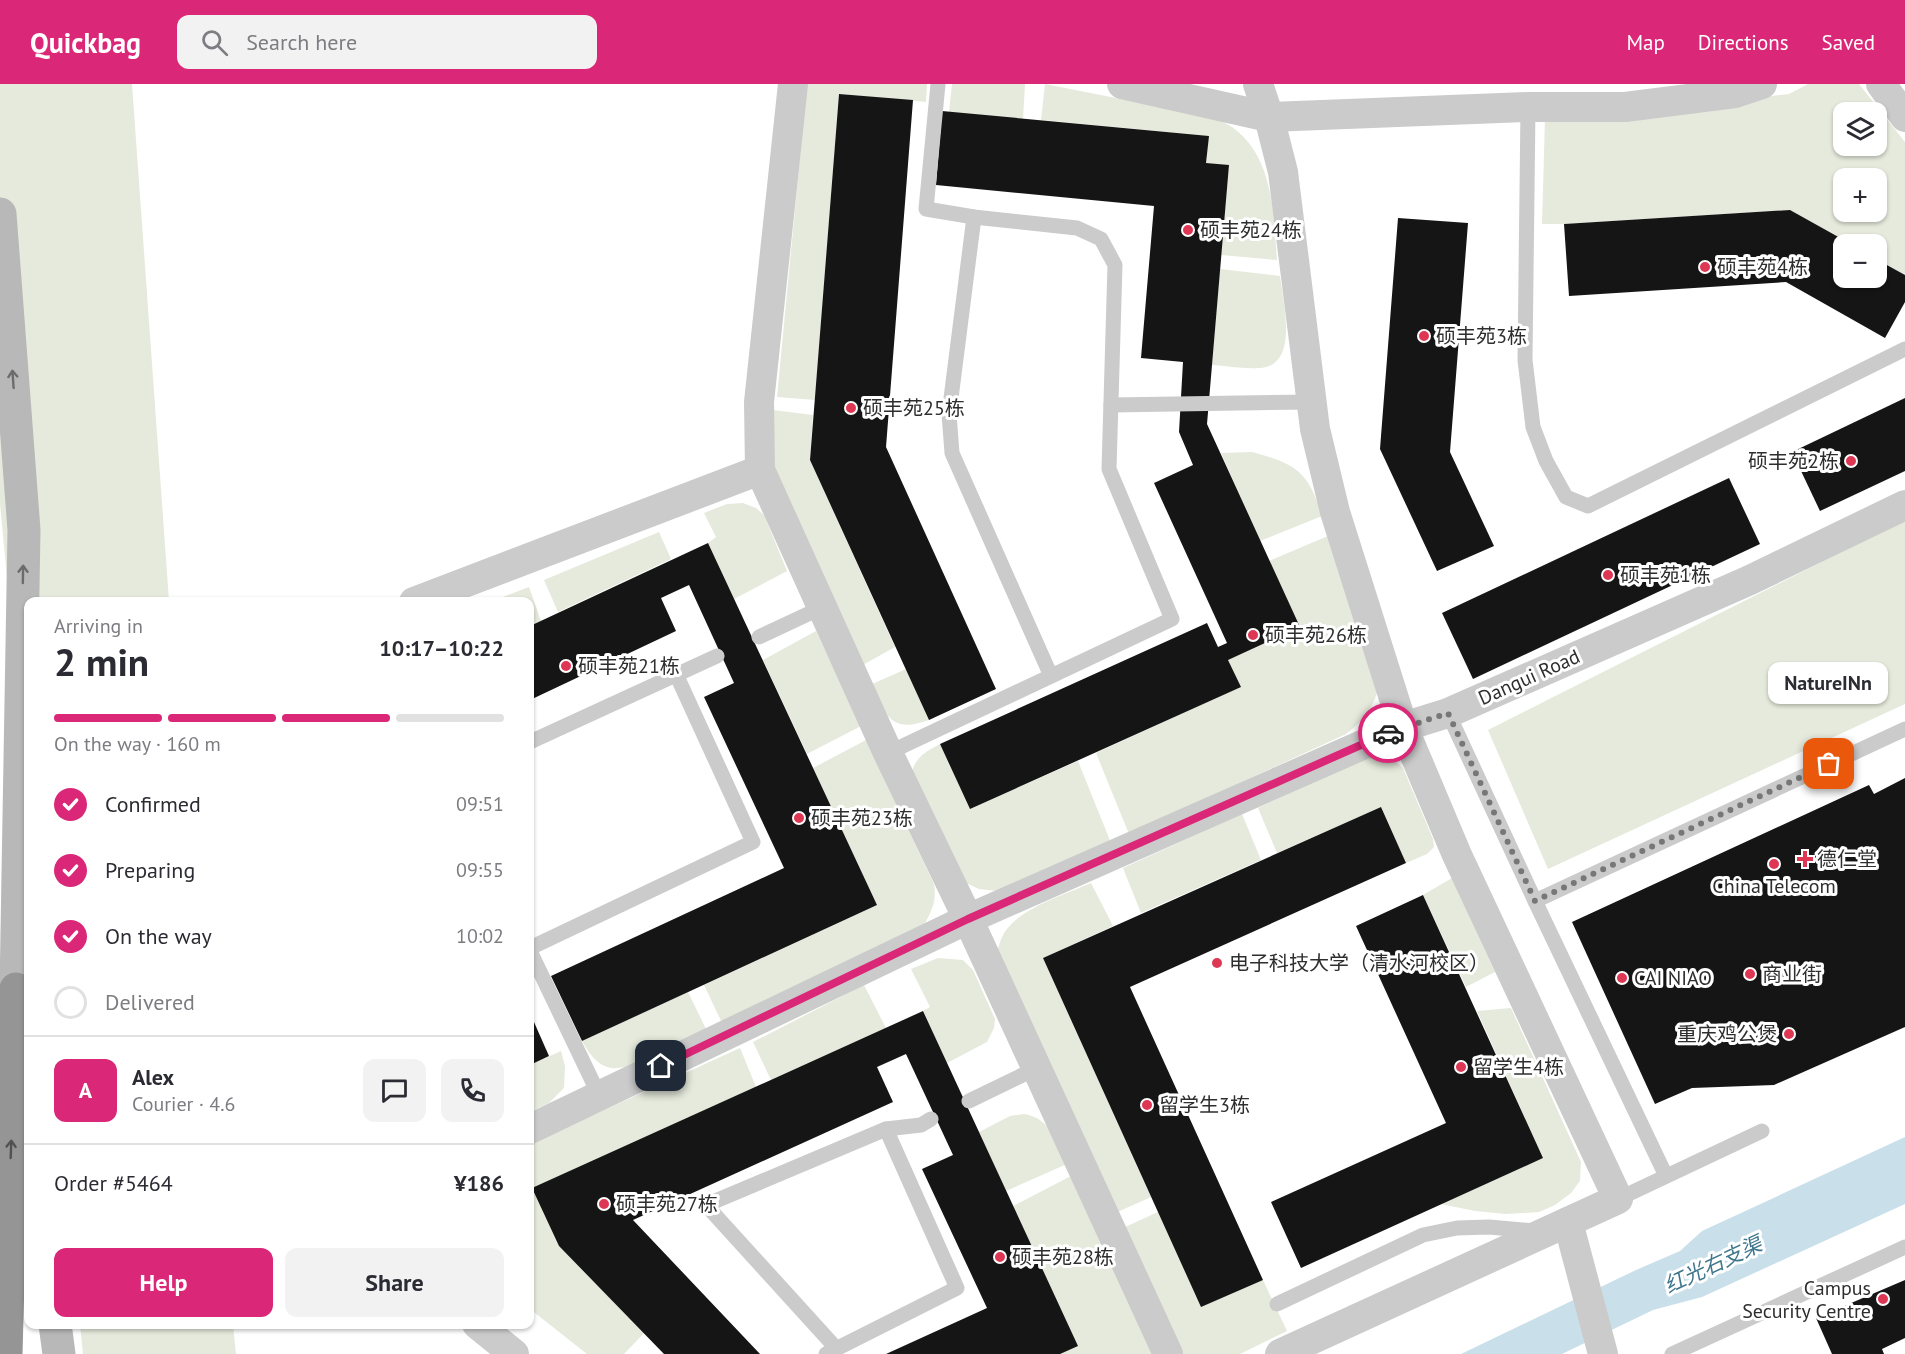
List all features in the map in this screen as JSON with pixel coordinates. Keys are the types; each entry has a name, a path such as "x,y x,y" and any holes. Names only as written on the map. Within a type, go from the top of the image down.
{"highway":[{"path":"6,1354 15,989"},
{"path":"0,1237 11,1354"}],"main road":[{"path":"1,222 24,530 15,989"},
{"path":"0,789 15,989 24,1065"},
{"path":"56,1329 58,1354"}],"street":[{"path":"793,84 759,402 760,470 888,753 968,919 1168,1354"},
{"path":"1122,84 1269,117 1528,106 1625,108 1735,93 1762,84"},
{"path":"1258,84 1283,172 1315,429 1335,512 1403,727 1457,855 1618,1199 1280,1354"},
{"path":"1881,84 1905,117"},
{"path":"427,597 760,470"},
{"name":"Dangui Road","path":"534,1127 968,919 1403,727 1448,713 1750,580 1905,505"},
{"path":"1557,1227 1584,1280 1601,1346"},
{"path":"483,1329 514,1354"}],"lane":[{"path":"888,753 1172,619 1109,469 1115,265 1101,239 1077,228 926,210 938,84"},
{"path":"1528,106 1525,360 1533,427 1546,461 1566,497 1588,506 1905,349"},
{"path":"975,217 949,414 952,453 1051,676"},
{"path":"1111,405 1311,402"},
{"path":"759,637 823,607"},
{"path":"534,740 717,656"},
{"path":"534,948 753,842 676,675"},
{"path":"1448,713 1666,1176"},
{"path":"1535,901 1905,729"},
{"path":"534,958 599,1095"},
{"path":"969,1101 1037,1068"},
{"path":"886,1129 957,1288 831,1351 706,1205 886,1129 921,1125 931,1119"},
{"path":"1618,1199 1762,1131"},
{"path":"1277,1304 1423,1235 1456,1228 1557,1227"},
{"path":"1672,1354 1905,1247"}],"shaded area":[{"path":"0,84 132,84 169,597 24,597 24,755 0,504"},
{"path":"807,84 927,84 926,102 839,94 815,400 777,397"},
{"path":"952,84 1025,84 1023,119 949,112"},
{"path":"1045,84 1212,117 1232,127 1247,141 1266,176 1274,218 1277,260 1221,255 1229,166 1206,163 1208,136 1041,120"},
{"path":"1808,84 1859,84 1873,102 1833,102 1833,156 1887,156 1887,119 1905,142 1905,275 1887,265 1887,234 1833,234 1790,210 1542,224 1545,118 1632,112 1789,94"},
{"path":"1220,269 1280,276 1286,331 1280,357 1272,365 1241,368 1212,365"},
{"path":"773,410 813,415 810,460 895,647 861,666 772,465"},
{"path":"1252,452 1280,461 1298,472 1311,489 1322,516 1260,541 1221,453"},
{"path":"743,503 756,508 764,515 787,571 734,599 708,543 716,537 704,513 727,504"},
{"path":"1905,520 1905,704 1548,869 1488,730"},
{"path":"659,532 671,559 558,612 544,580"},
{"path":"1328,536 1377,693 1369,711 1346,734 1129,834 1096,753 1240,687 1228,660 1269,561"},
{"path":"529,587 533,597 503,597"},
{"path":"534,601 541,621 534,624"},
{"path":"816,631 861,726 807,754 763,660"},
{"path":"906,669 929,720 906,725 891,719 870,685"},
{"path":"866,740 934,884 934,900 927,920 924,925 722,1023 704,985 877,905 813,768"},
{"path":"940,744 970,809 1078,761 1111,843 998,891 979,889 964,882 911,775 921,756"},
{"path":"1370,757 1395,761 1403,768 1433,839 1434,847 1427,854 1406,863 1381,807 1277,853 1258,808 1359,760"},
{"path":"1242,814 1261,860 1141,913 1123,868"},
{"path":"1452,878 1495,972 1466,987 1423,895"},
{"path":"1091,883 1113,926 1043,958 1151,1197 1113,1214 996,955 1000,941 1014,921 1046,902"},
{"path":"938,958 963,960 973,970 995,1019 994,1028 987,1042 947,1063 923,1011 930,1007 911,969"},
{"path":"864,985 886,1028 771,1080 753,1042"},
{"path":"688,992 706,1029 659,1053 633,1065 612,1068 598,1062 582,1041"},
{"path":"1511,1008 1581,1162 1580,1181 1571,1193 1555,1205 1539,1212 1506,1214 1441,1204 1543,1158 1477,1011"},
{"path":"740,1048 756,1087 559,1246 644,1333 624,1354 587,1354 534,1312 534,1142"},
{"path":"561,1051 565,1066 564,1088 549,1103 534,1110 534,1063"},
{"path":"1024,1114 1041,1120 1047,1126 1067,1164 1006,1191 979,1132 1010,1116"},
{"path":"1073,1175 1152,1354 1060,1354 1013,1206"},
{"path":"1158,1212 1263,1280 1287,1331 1240,1354 1181,1354 1123,1228"},
{"path":"80,1329 233,1329 236,1354 83,1354"}],"water":[{"name":"红光右支渠","path":"1905,1137 1905,1204 1702,1297 1653,1310 1562,1354 1461,1354 1680,1251 1702,1231"}],"building":[{"name":"硕丰苑25栋","path":"839,94 913,100 886,447 996,689 929,720 810,460"},
{"path":"942,111 1209,136 1206,163 1229,165 1207,424 1300,627 1228,660 1241,687 970,809 940,744 1207,623 1218,647 1227,643 1154,483 1193,465 1179,432 1183,362 1141,358 1154,206 936,185"},
{"name":"硕丰苑4栋","path":"1790,210 1833,234 1833,288 1887,288 1887,265 1905,275 1905,302 1885,338 1786,282 1569,296 1564,224"},
{"name":"硕丰苑3栋","path":"1398,218 1468,223 1450,452 1494,546 1437,571 1380,449"},
{"name":"硕丰苑2栋","path":"1905,398 1905,471 1820,511 1792,452"},
{"name":"硕丰苑1栋","path":"1729,478 1760,544 1473,679 1442,613"},
{"name":"硕丰苑23栋","path":"708,543 877,905 582,1041 551,976 784,868 704,697 734,683 689,585 661,598 676,631 534,698 534,624"},
{"name":"商业街","path":"1905,778 1905,1027 1774,1085 1692,1088 1655,1104 1572,922 1869,785 1874,794"},
{"name":"留学生3栋","path":"1381,807 1406,863 1130,987 1263,1280 1201,1307 1043,958"},
{"name":"留学生4栋","path":"1423,895 1543,1158 1301,1268 1271,1202 1446,1123 1356,926"},
{"name":"硕丰苑27栋","path":"923,1011 1078,1346 1060,1354 886,1354 987,1308 922,1169 953,1155 906,1054 877,1067 893,1102 633,1220 760,1354 664,1354 559,1246 534,1192 534,1187"},
{"path":"534,1022 549,1056 534,1063"},
{"name":"Campus Security Centre","path":"1905,1280 1905,1338 1882,1349 1884,1354 1832,1354 1816,1318"}],"way so far":[{"path":"1388,733 1448,713 1535,901 1829,764"}],"place":[{"name":"硕丰苑24栋","path":"1188,230"},
{"name":"硕丰苑4栋","path":"1705,267"},
{"name":"硕丰苑3栋","path":"1424,336"},
{"name":"硕丰苑25栋","path":"851,408"},
{"name":"硕丰苑2栋","path":"1851,461"},
{"name":"硕丰苑1栋","path":"1608,575"},
{"name":"硕丰苑26栋","path":"1253,635"},
{"name":"硕丰苑21栋","path":"566,666"},
{"name":"NatureINn","path":"1829,764"},
{"name":"硕丰苑23栋","path":"799,818"},
{"name":"德仁堂","path":"1805,859"},
{"name":"China Telecom","path":"1774,864"},
{"name":"电子科技大学（清水河校区）","path":"1217,963"},
{"name":"商业街","path":"1750,974"},
{"name":"CAI NIAO","path":"1622,978"},
{"name":"重庆鸡公煲","path":"1789,1034"},
{"name":"留学生4栋","path":"1461,1067"},
{"name":"留学生3栋","path":"1147,1105"},
{"name":"硕丰苑27栋","path":"604,1204"},
{"name":"硕丰苑28栋","path":"1000,1257"},
{"name":"Campus Security Centre","path":"1883,1299"}],"route":[{"path":"661,1066 968,919 1388,733"}]}
